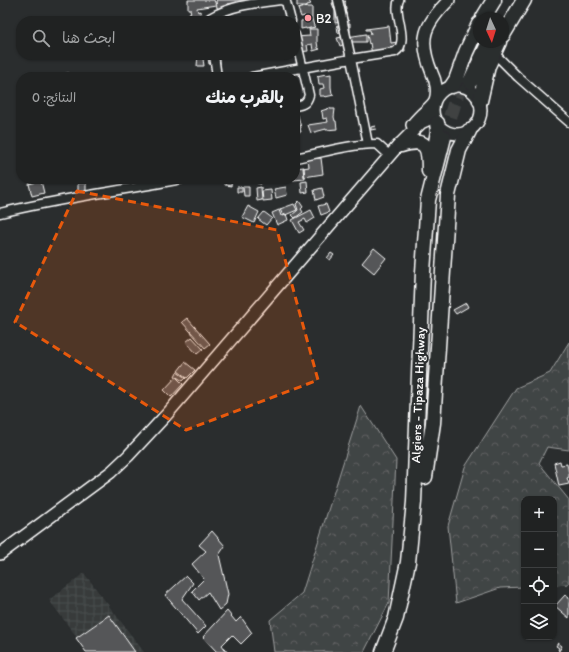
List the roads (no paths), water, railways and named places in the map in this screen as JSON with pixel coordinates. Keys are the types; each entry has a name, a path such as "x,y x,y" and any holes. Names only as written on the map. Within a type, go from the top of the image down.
{"highway":[{"path":"487,12 494,0"},
{"path":"493,12 500,0"},
{"path":"507,12 514,0"},
{"path":"509,25 524,0"},
{"path":"461,83 456,80 473,37"},
{"path":"461,83 475,48"},
{"path":"461,83 492,48"},
{"path":"480,101 493,48"},
{"path":"414,490 410,419 411,354 422,204 438,134 436,120"},
{"path":"425,477 433,422 448,195 459,150 469,131"},
{"name":"Algiers - Tipaza Highway","path":"383,652 396,618 408,562 414,490 423,272 428,200 447,138 434,220 425,477 415,568 404,621 393,652"},
{"path":"399,146 416,141 424,145 429,158 429,171"}],"main road":[{"path":"449,0 427,28 425,40 428,63 436,82 433,112 441,127 451,133 464,133 469,131 479,121 482,108 477,96 469,88 458,85 461,83"},
{"path":"426,51 440,77 445,83 461,83"},
{"path":"399,146 399,141 442,91 461,83"},
{"path":"0,554 111,472 128,456 168,413 399,146 421,123 436,120"}],"street":[{"path":"213,16 220,11 245,4 281,0 286,2 290,16"},
{"path":"338,0 368,144"},
{"path":"281,72 395,52 401,44 401,28 398,7 399,0"},
{"path":"496,48 518,77 569,122"},
{"path":"300,53 309,95 308,99 300,105"},
{"path":"215,60 216,72"},
{"path":"300,157 333,149 368,144 377,144 390,156"},
{"path":"0,213 157,184"}],"tunnel":[{"path":"444,137 462,79"}],"place":[{"name":"B2","path":"308,18"}]}
